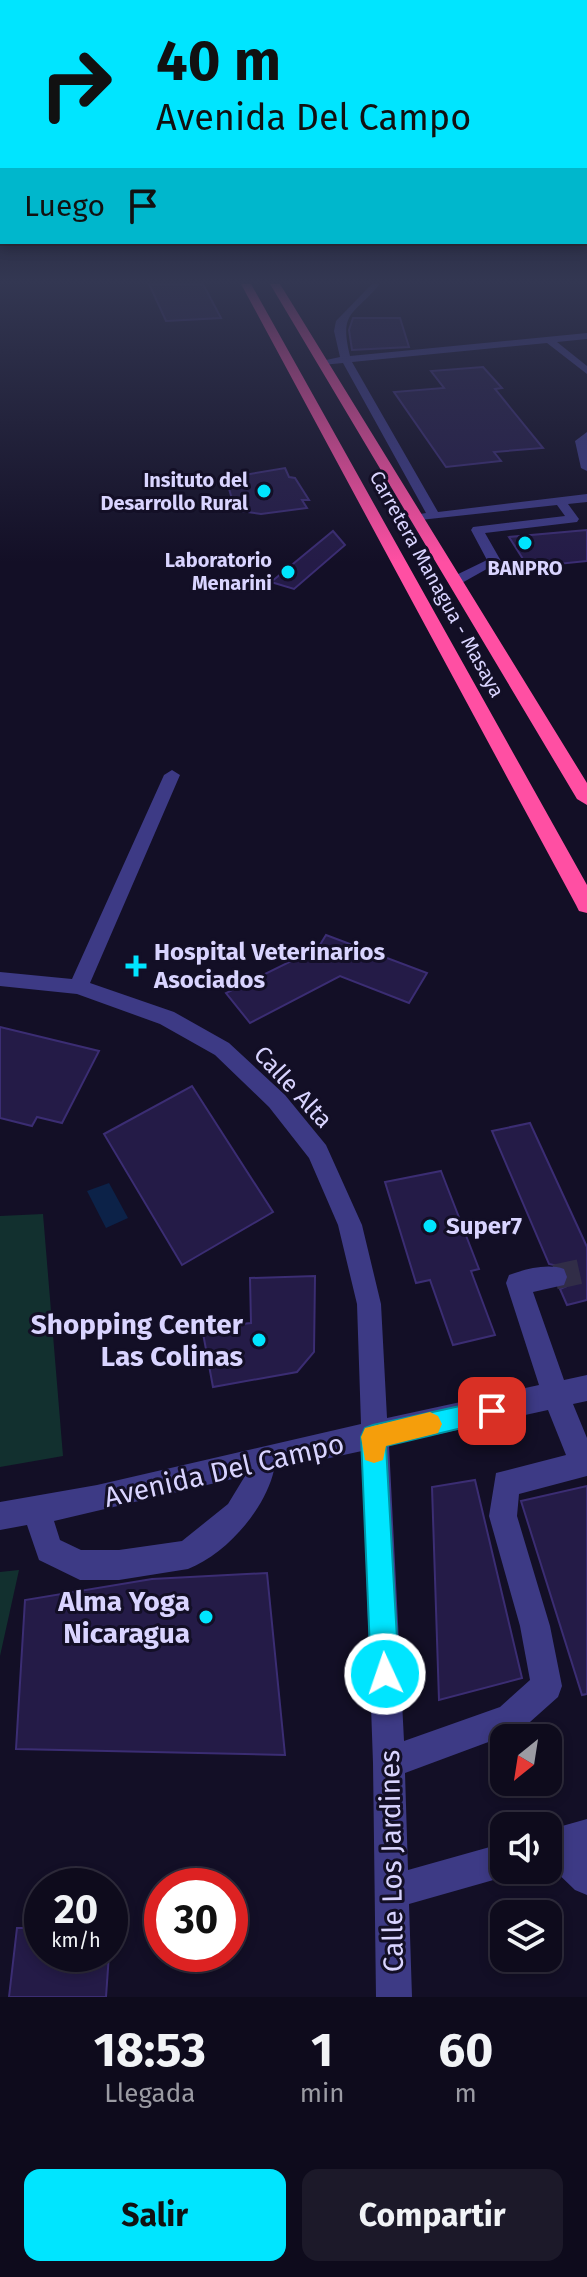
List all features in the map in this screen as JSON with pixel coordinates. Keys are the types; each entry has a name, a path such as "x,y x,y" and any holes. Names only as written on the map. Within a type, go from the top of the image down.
{"highway":[{"name":"Carretera Managua - Masaya","path":"298,377 587,905"},
{"name":"Carretera Managua - Masaya","path":"331,377 587,799"},
{"path":"337,448 366,466 396,508 415,519 408,527 425,566 424,603"}],"street":[{"path":"356,377 434,516"},
{"path":"587,435 581,441 587,468"},
{"path":"415,519 587,498"},
{"path":"455,581 494,561 477,530 573,519 560,501"},
{"path":"78,987 172,775"},
{"name":"Calle Alta","path":"0,979 78,987 167,1018 222,1049 277,1101 318,1152 350,1225 369,1304 373,1437"},
{"path":"389,1763 510,1719 547,1686 535,1626 503,1516 506,1483 586,1464 556,1396 518,1283 555,1277"},
{"name":"Avenida Del Campo","path":"0,1516 97,1499 587,1388"},
{"name":"Calle Los Jardines","path":"373,1437 389,1763 394,1997"},
{"path":"36,1509 49,1550 80,1565 119,1565 188,1555 238,1514 257,1484 263,1459"},
{"path":"562,1844 587,1836"},
{"path":"562,1856 587,1878"},
{"path":"392,1892 490,1864"}],"green space":[{"path":"43,1214 63,1456 0,1467 0,1216"},
{"path":"19,1570 0,1656 0,1572"}],"water":[{"path":"109,1183 128,1218 106,1228 87,1191"}],"building":[{"path":"436,377 492,377 502,388 495,389 543,448 494,452 501,461 446,467 394,392 444,388"},
{"name":"Insituto del Desarrollo Rural","path":"285,468 309,500 302,500 307,508 261,514 235,510 226,478"},
{"path":"587,530 587,561 528,567 509,537"},
{"name":"Laboratorio Menarini","path":"333,531 345,545 294,589 271,582"},
{"path":"326,935 427,973 409,1003 340,976 250,1023 226,993 318,948"},
{"path":"0,1027 99,1051 62,1123 37,1117 32,1126 0,1118"},
{"path":"192,1086 273,1212 182,1265 104,1134"},
{"path":"530,1123 587,1247 587,1300 567,1305 560,1289 567,1286 570,1278 567,1268 549,1264 492,1131"},
{"name":"Super7","path":"441,1171 479,1269 471,1271 495,1335 453,1345 430,1280 416,1283 385,1182"},
{"name":"Shopping Center Las Colinas","path":"315,1276 314,1352 297,1372 213,1387 202,1328 251,1323 250,1278"},
{"path":"475,1480 522,1678 439,1700 432,1487"},
{"path":"587,1486 587,1694 582,1695 521,1501"},
{"path":"267,1573 285,1755 16,1749 25,1600 152,1579"},
{"path":"17,1928 24,1928 24,1972 108,1972 106,1997 9,1997"}],"tunnel":[{"path":"555,1277 587,1270"}],"slow traffic":[{"path":"374,1451 373,1437 430,1424"}],"place":[{"name":"Insituto del Desarrollo Rural","path":"264,491"},
{"name":"BANPRO","path":"525,543"},
{"name":"Laboratorio Menarini","path":"288,572"},
{"name":"Hospital Veterinarios Asociados","path":"136,966"},
{"name":"Super7","path":"430,1226"},
{"name":"Shopping Center Las Colinas","path":"259,1340"},
{"name":"Alma Yoga Nicaragua","path":"206,1617"}],"route":[{"path":"385,1674 373,1437 492,1411"}]}
